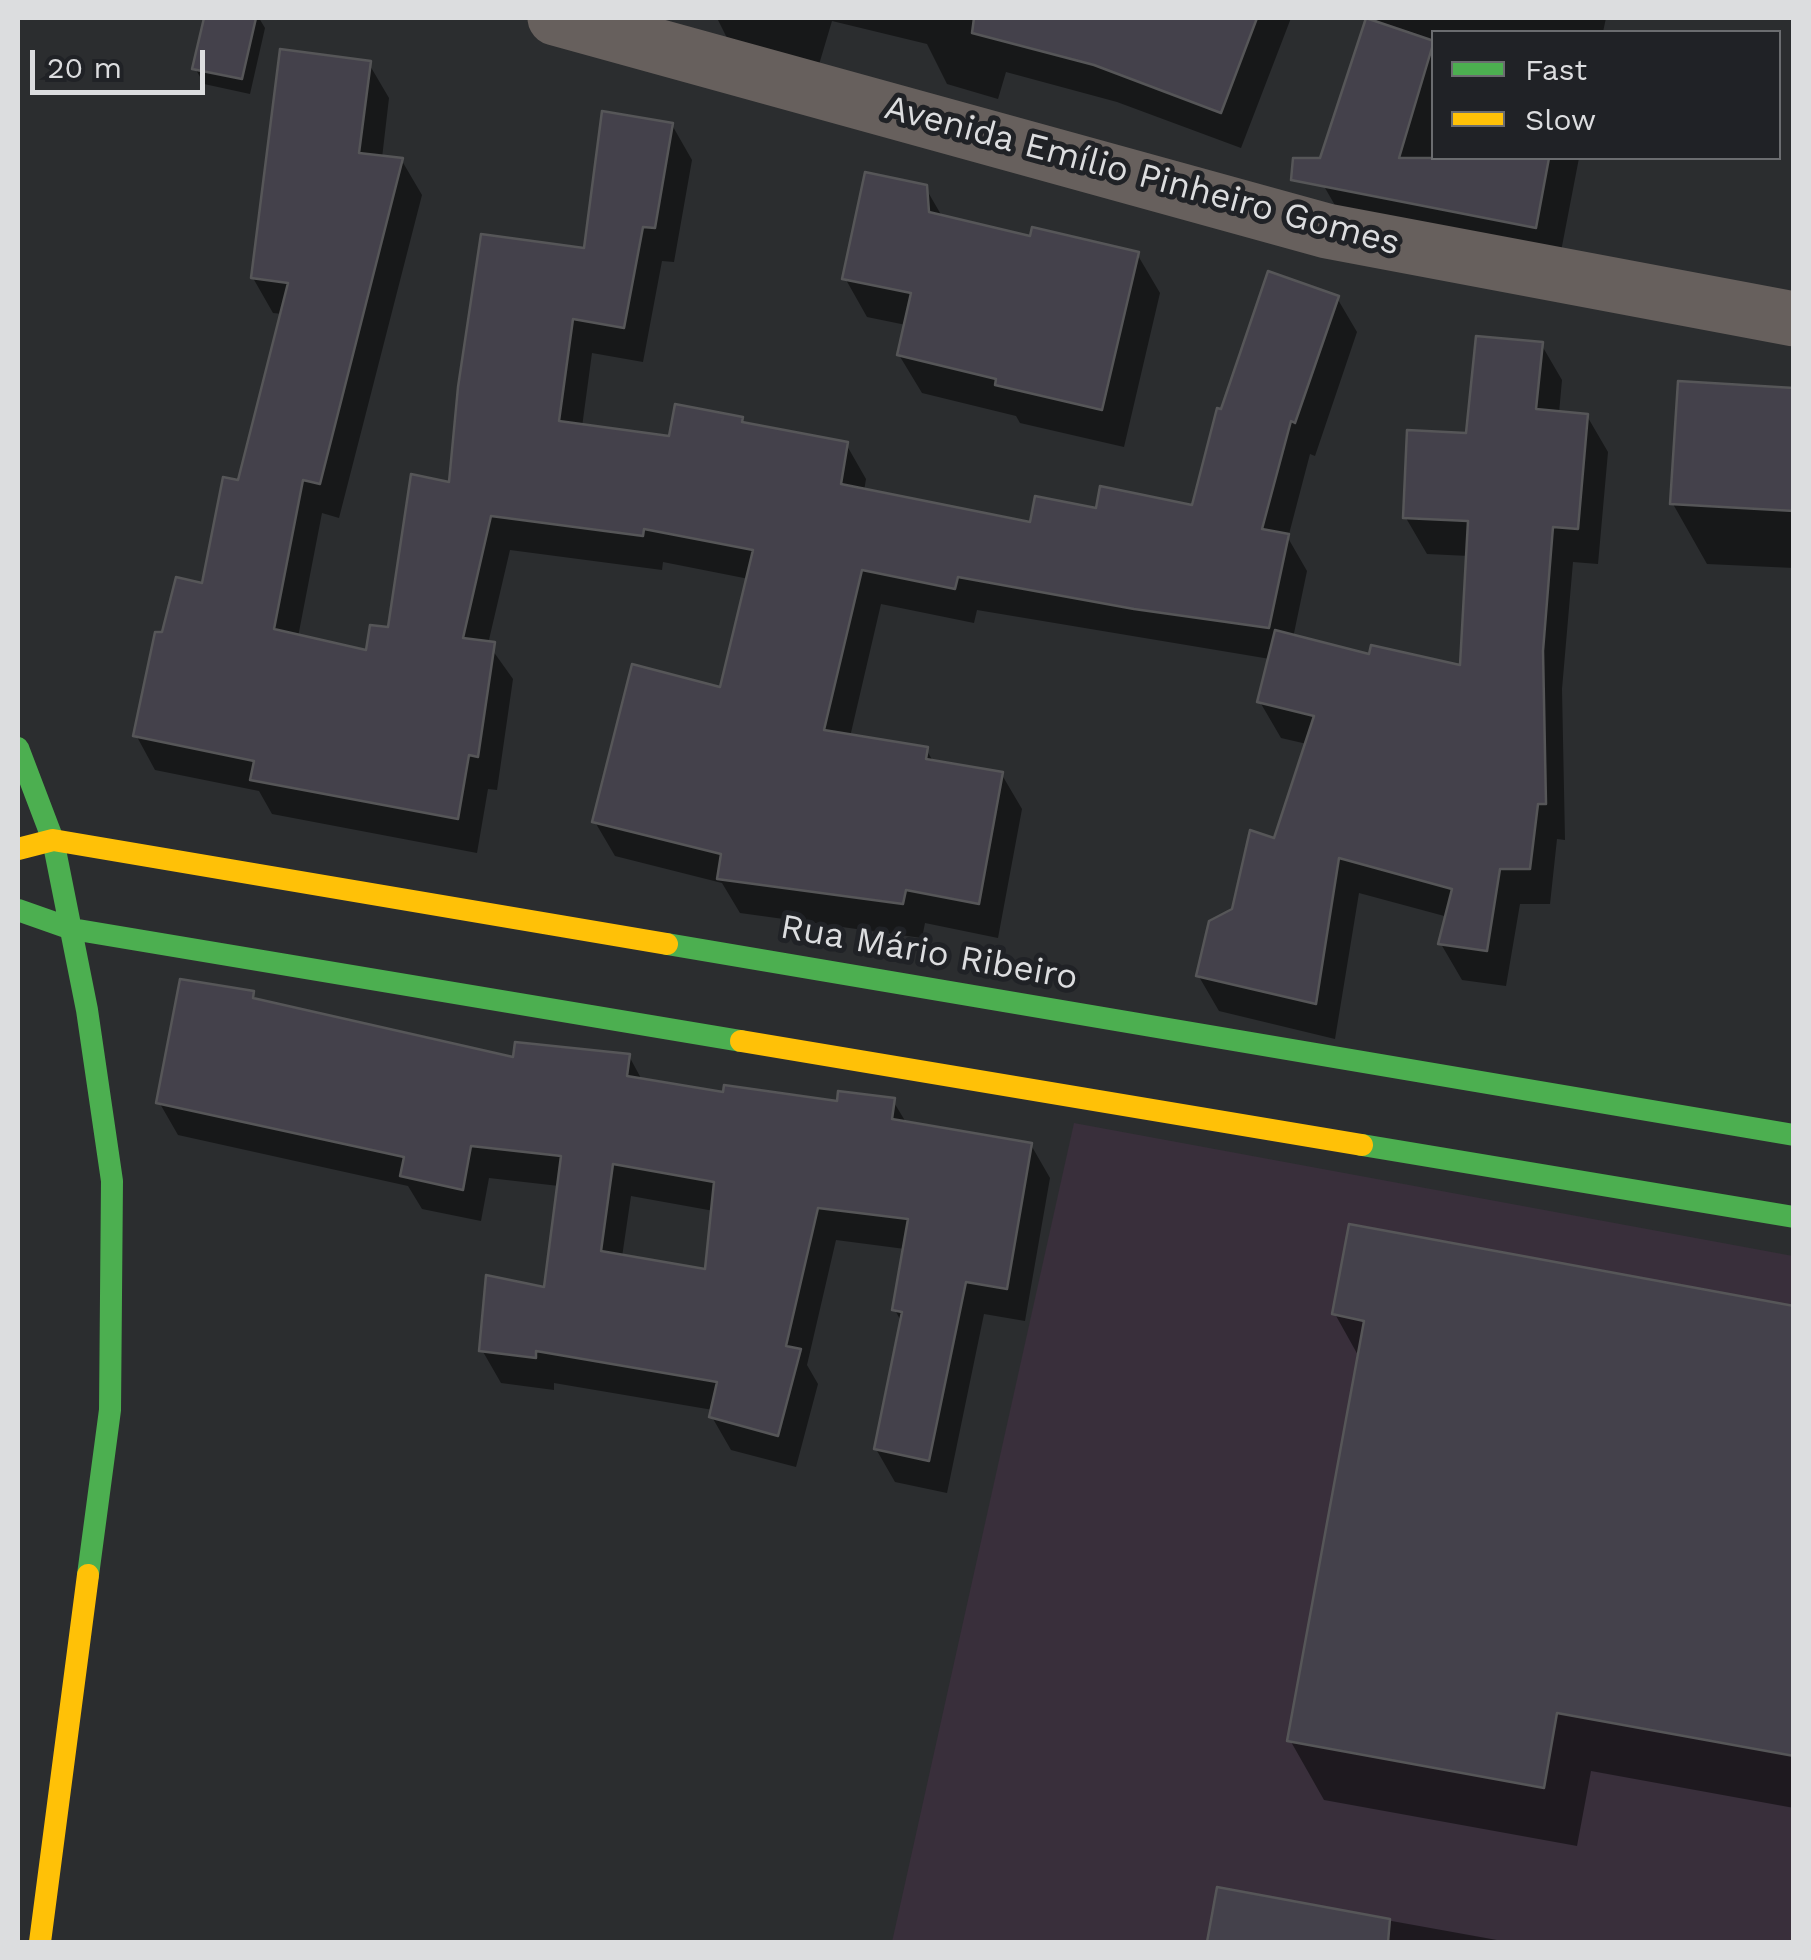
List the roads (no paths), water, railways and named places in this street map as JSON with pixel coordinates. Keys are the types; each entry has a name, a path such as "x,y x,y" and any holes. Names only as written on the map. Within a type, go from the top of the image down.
{"main road":[{"path":"18,748 53,840 72,929 112,1181 110,1410 40,1942"},
{"path":"18,849 53,840"},
{"name":"Rua Mário Ribeiro","path":"53,840 1600,1111 1794,1135"},
{"path":"18,910 72,929 1584,1174 1794,1217"}],"street":[{"name":"Avenida Emílio Pinheiro Gomes","path":"555,18 1327,232 1794,319"}]}
